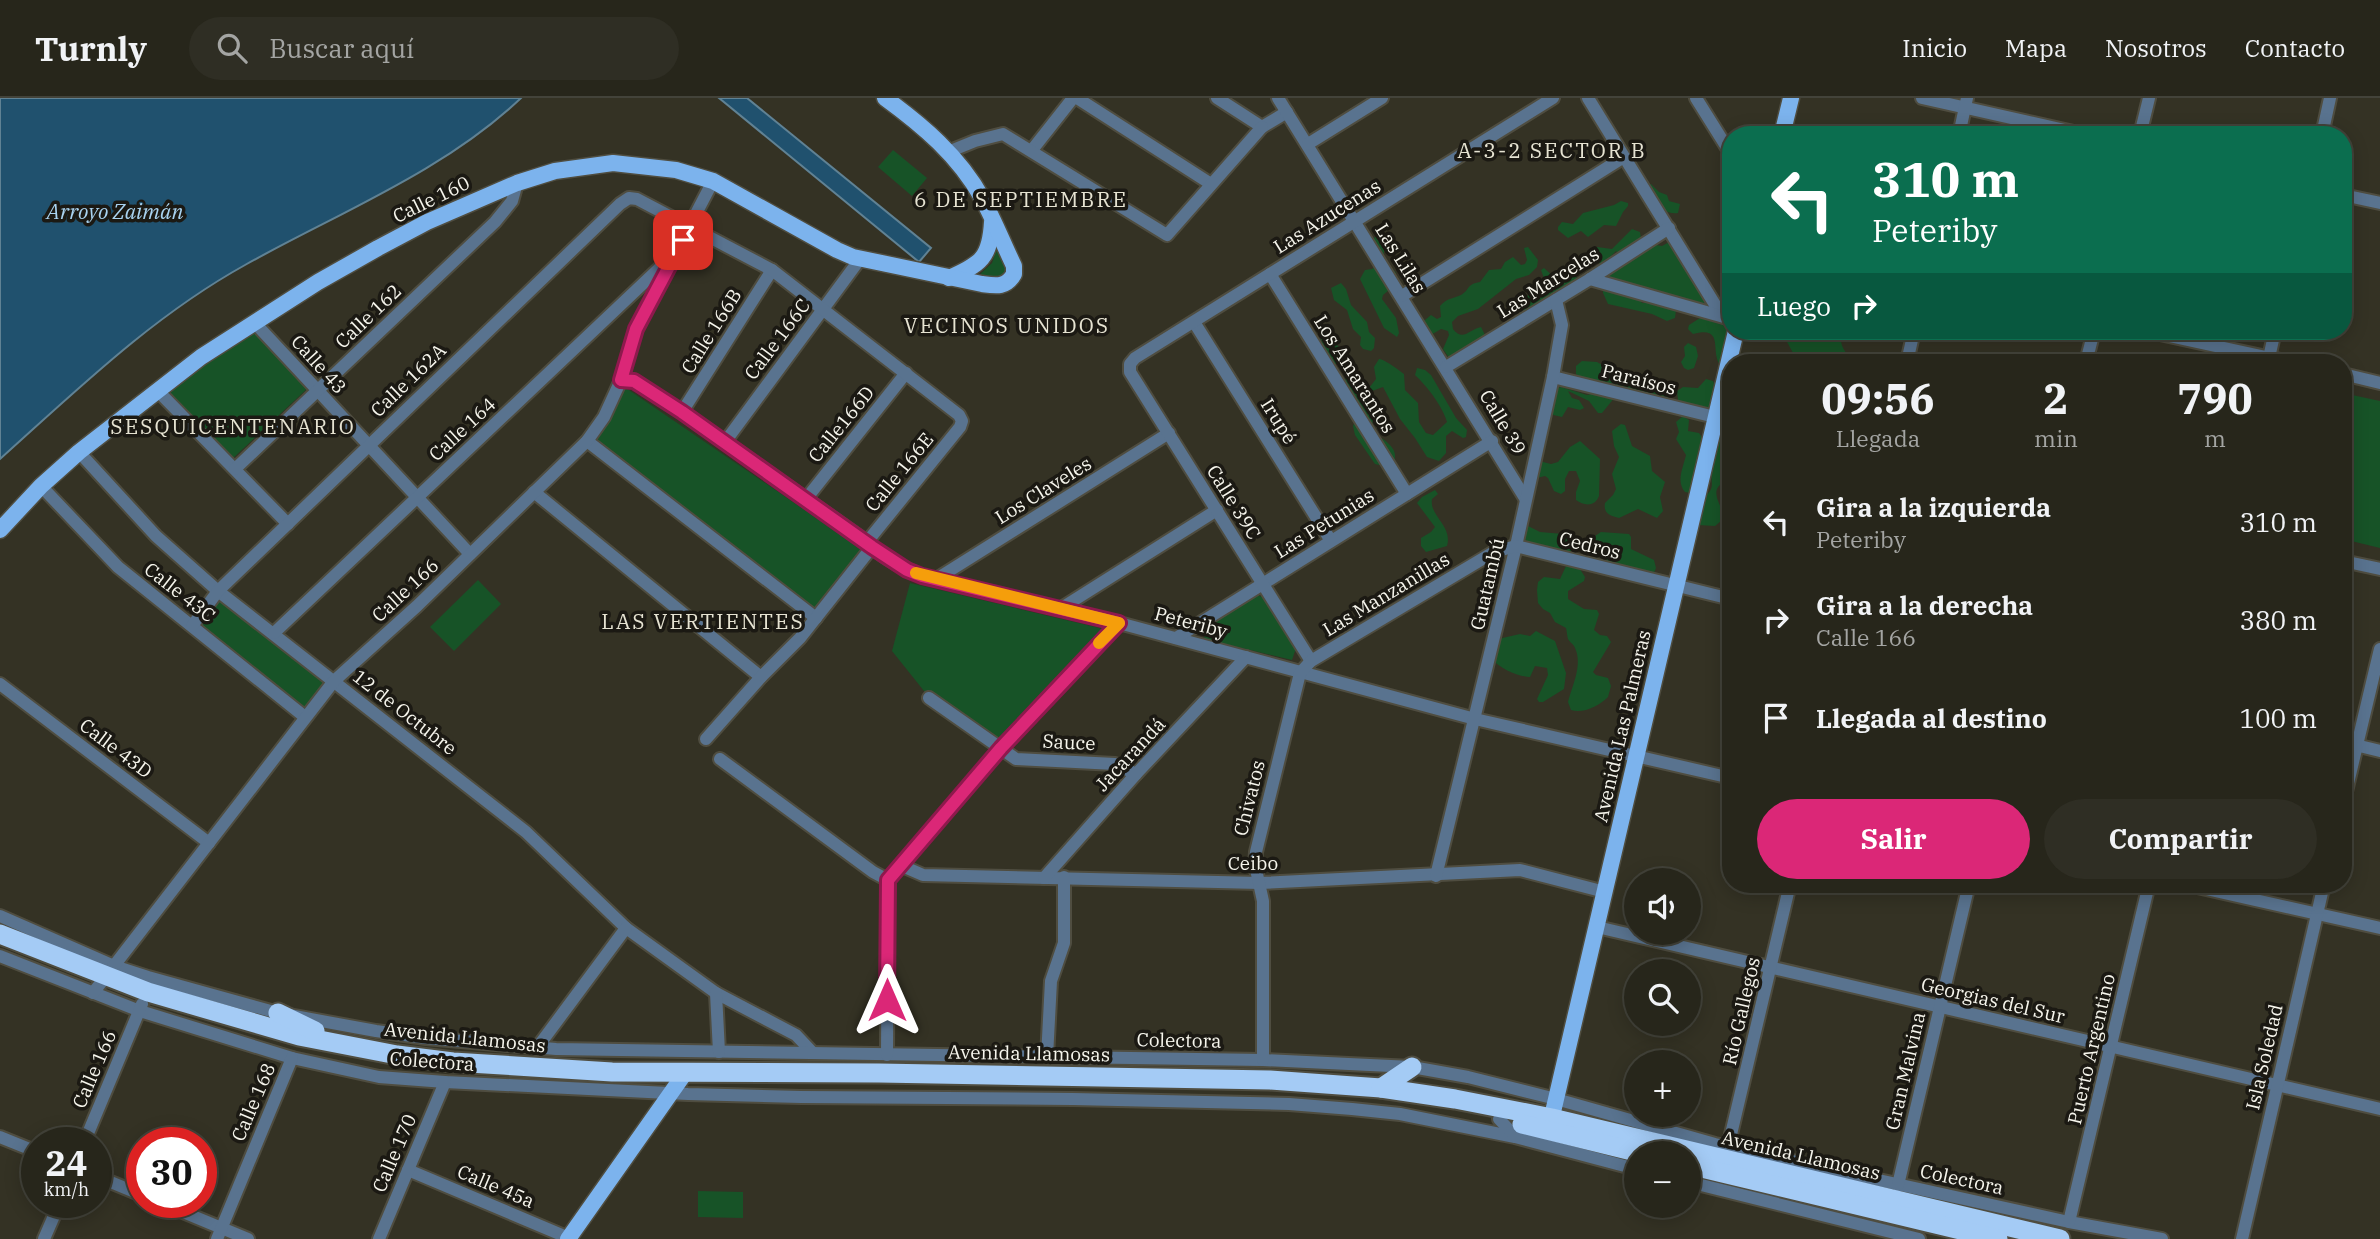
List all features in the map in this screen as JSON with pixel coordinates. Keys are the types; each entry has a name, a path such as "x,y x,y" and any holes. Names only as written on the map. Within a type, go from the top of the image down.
{"highway":[{"name":"Avenida Llamosas","path":"0,934 103,980"},
{"name":"Avenida Llamosas","path":"0,945 103,980 237,1031 296,1046 448,1073 679,1083 1270,1080 1381,1088 1455,1099 1586,1132 2065,1231"},
{"name":"Avenida Llamosas","path":"146,996 299,1036 397,1055 453,1062 612,1072 679,1083"},
{"path":"278,1013 341,1044"},
{"path":"1381,1088 1412,1067"},
{"name":"Avenida Llamosas","path":"872,1081 1073,1094 1177,1096 1262,1089 1380,1098 1499,1119 1551,1123"},
{"name":"Avenida Llamosas","path":"1586,1132 1624,1147"},
{"name":"Avenida Llamosas","path":"1701,1169 1998,1239"}],"main road":[{"name":"Calle 160","path":"0,530 41,486 79,452 201,357 318,282 427,222 517,183 555,171 613,163 676,170 713,181 836,250 860,259 998,286 1010,280 1014,274 1014,266 981,196 948,152 928,131 885,98"},
{"path":"1784,126 1791,98"},
{"path":"949,278 973,268 985,257 991,243 993,220"},
{"name":"Avenida Las Palmeras","path":"1551,1123 1677,586 1722,424"},
{"path":"568,1238 679,1083"}],"street":[{"path":"1032,150 1075,98 1211,184"},
{"path":"1217,98 1262,127"},
{"name":"Las Lilas","path":"1278,98 1446,367"},
{"path":"1308,144 1382,98"},
{"name":"Las Azucenas","path":"1130,372 1130,364 1135,358 1553,98"},
{"path":"1588,98 1722,311"},
{"path":"1696,98 1722,140"},
{"path":"1922,98 1966,103 2053,126"},
{"path":"2142,126 2149,98"},
{"path":"2324,126 2330,98"},
{"path":"1961,126 1966,103"},
{"path":"948,152 1003,134 1167,235 1262,127 1287,112"},
{"path":"1402,296 1624,157"},
{"name":"Calle 166","path":"103,980 334,681 417,606 587,441 604,417 621,380 636,329 713,181"},
{"name":"Calle 162","path":"234,469 495,222 512,201 517,183"},
{"path":"2352,197 2380,203"},
{"name":"Calle 162A","path":"192,626 218,591 620,204 629,198 637,199 690,227"},
{"path":"690,227 772,270 906,373"},
{"name":"Las Marcelas","path":"1446,367 1669,228"},
{"name":"Calle 164","path":"274,633 676,253"},
{"name":"Calle 166C","path":"725,442 860,259"},
{"name":"Calle 166B","path":"682,412 772,270"},
{"name":"Los Amarantos","path":"1270,274 1407,494"},
{"path":"1590,279 1722,316"},
{"name":"Guatambú","path":"1436,876 1516,546 1553,377 1562,325 1556,300"},
{"name":"Irupé","path":"1194,321 1331,541"},
{"name":"Calle 43","path":"255,323 470,554"},
{"path":"2184,340 2243,354"},
{"name":"Calle 39","path":"1446,367 1525,498"},
{"name":"Calle 39C","path":"1130,372 1311,661"},
{"name":"Calle 166E","path":"706,739 800,638 960,427 962,421 959,415 906,373"},
{"name":"Calle166D","path":"806,499 906,373"},
{"path":"2352,376 2380,383"},
{"name":"Paraísos","path":"1553,377 1722,420"},
{"name":"Peteriby","path":"621,380 634,381 682,412 870,545 907,570 922,576 1119,623 1475,719 1722,776"},
{"path":"158,391 288,524"},
{"name":"Los Claveles","path":"938,578 1169,433"},
{"path":"587,441 816,618"},
{"name":"Las Petunias","path":"1176,638 1492,441"},
{"name":"12 de Octubre","path":"79,452 156,536 218,591 526,832 626,928 716,993 796,1035 812,1052"},
{"name":"Calle 43C","path":"41,486 118,567 305,717"},
{"path":"534,492 761,677"},
{"path":"1060,610 1217,510"},
{"name":"Cedros","path":"1494,552 1516,546 1722,597"},
{"name":"Las Manzanillas","path":"1300,673 1311,661 1494,552"},
{"path":"2352,563 2380,569"},
{"path":"887,1055 888,880 1001,748 1119,623"},
{"path":"2352,767 2380,649"},
{"name":"Jacarandá","path":"1044,878 1246,657"},
{"name":"Chivatos","path":"1263,1060 1263,901 1255,866 1255,852 1300,673"},
{"name":"Calle 43D","path":"0,684 209,843"},
{"name":"Sauce","path":"929,698 1016,759 1115,764 1136,775"},
{"path":"2352,745 2380,751"},
{"path":"720,759 873,872 888,880"},
{"name":"Ceibo","path":"900,865 923,875 1260,883 1520,870 1605,892"},
{"path":"1047,1057 1050,988 1064,943 1064,877"},
{"name":"Río Gallegos","path":"1728,1147 1788,893"},
{"name":"Gran Malvina","path":"1898,1185 1967,893"},
{"name":"Puerto Argentino","path":"2065,1231 2111,1048 2146,893"},
{"path":"2224,893 2380,928"},
{"name":"Isla Soledad","path":"2242,1239 2322,893"},
{"path":"0,916 103,980"},
{"name":"Georgias del Sur","path":"1597,926 2380,1109"},
{"path":"537,1048 626,928"},
{"path":"0,956 103,980"},
{"path":"679,1083 696,1064 719,1052 716,993"},
{"name":"Calle 166","path":"91,1127 146,996"},
{"name":"Colectora","path":"146,996 278,1013 376,1031 537,1048 812,1052 872,1081 887,1055 1263,1060 1412,1067 1468,1077 1551,1123 1586,1132 1728,1147 1898,1185 2065,1231 2162,1239"},
{"name":"Colectora","path":"146,996 292,1058 379,1077 445,1082 679,1083"},
{"name":"Calle 168","path":"219,1233 292,1058"},
{"name":"Calle 170","path":"379,1239 445,1082"},
{"name":"Colectora","path":"1177,1096 1400,1114 1515,1137 1551,1123"},
{"path":"1499,1119 1515,1137"},
{"name":"Colectora","path":"1586,1132 1624,1160"},
{"path":"0,1137 21,1146"},
{"name":"Calle 45a","path":"408,1170 568,1238"},
{"path":"1701,1185 1919,1239"},
{"path":"44,1239 53,1218"},
{"path":"190,1218 219,1233 248,1239"}],"green space":[{"path":"893,150 927,178 912,196 878,167"},
{"path":"1651,184 1667,195 1669,201 1680,204 1678,213 1667,212 1659,205 1646,185"},
{"path":"1621,201 1628,203 1628,206 1616,226 1604,225 1588,237 1581,231 1568,238 1558,230 1562,222 1573,224 1583,213"},
{"path":"1632,229 1640,232 1642,245 1623,258 1616,251 1611,256 1610,264 1601,266 1594,250 1597,247 1612,249"},
{"path":"1379,234 1383,235 1386,242 1384,260 1396,273 1395,285 1382,299 1396,318 1399,333 1397,337 1384,328 1360,279 1365,270 1375,267 1374,238"},
{"path":"1671,241 1706,298 1701,309 1638,296 1642,303 1676,310 1675,318 1667,321 1652,314 1608,304 1603,293 1602,277 1656,245 1662,246"},
{"path":"1528,247 1538,260 1537,267 1529,275 1516,279 1478,309 1458,316 1452,322 1457,333 1467,334 1481,327 1486,337 1478,344 1470,344 1461,357 1452,362 1443,349 1448,331 1441,329 1431,335 1423,328 1425,320 1431,315 1437,319 1441,317 1440,306 1443,303 1461,295 1472,284 1480,282 1489,270 1501,269 1505,262 1513,257 1521,265 1525,264 1527,260 1524,248"},
{"path":"1000,250 1006,267 1005,274 997,280 978,276 992,263 996,251"},
{"path":"1544,268 1555,278 1569,272 1577,278 1570,287 1527,313 1524,312 1522,300 1531,293 1533,286 1546,284 1541,270"},
{"path":"1341,283 1351,305 1367,322 1369,332 1375,338 1371,351 1360,345 1361,337 1353,329 1347,310 1334,300 1331,288"},
{"path":"1700,318 1722,325 1722,340 1727,340 1721,366 1710,333 1693,334 1688,329 1689,325"},
{"path":"255,329 308,388 229,462 172,403 168,392 172,386"},
{"path":"1324,336 1331,338 1343,352 1342,359 1336,364 1332,364 1324,348 1321,339"},
{"path":"1786,340 1841,340 1847,354 1793,354"},
{"path":"1688,343 1696,347 1698,356 1694,368 1688,370 1681,362 1685,356 1684,347"},
{"path":"1379,359 1404,374 1405,390 1418,403 1419,422 1426,433 1433,435 1447,422 1434,397 1415,375 1417,368 1431,375 1456,418 1467,430 1466,437 1463,438 1452,431 1446,436 1446,453 1439,461 1427,457 1400,419 1383,387 1372,391 1369,388 1376,379 1374,367"},
{"path":"1582,361 1597,362 1618,374 1637,373 1667,385 1673,390 1673,394 1663,402 1612,383 1589,382 1576,374 1576,366"},
{"path":"1350,375 1365,392 1373,419 1371,430 1392,448 1394,463 1383,466 1375,464 1355,435 1353,426 1358,415 1344,387 1346,377"},
{"path":"1706,379 1713,381 1716,389 1712,412 1679,408 1677,391 1683,387 1698,388"},
{"path":"1561,387 1587,395 1606,391 1615,397 1602,413 1598,413 1589,401 1568,391 1584,408 1580,410 1568,407 1562,417 1549,414 1554,389"},
{"path":"626,388 862,549 821,604 813,609 594,441"},
{"path":"2352,395 2380,401 2380,548 2352,541"},
{"path":"1683,416 1689,420 1688,431 1701,436 1706,460 1693,478 1694,485 1690,493 1682,488 1681,474 1686,455 1676,439 1679,432 1676,422"},
{"path":"1621,424 1625,425 1632,446 1650,456 1652,471 1665,482 1660,497 1663,511 1657,518 1638,509 1619,518 1606,512 1605,503 1616,489 1612,474 1619,457 1612,431"},
{"path":"1722,440 1722,483 1717,495 1722,518 1715,526 1698,525 1697,503 1711,489 1711,467 1717,442"},
{"path":"1580,441 1600,459 1599,496 1595,502 1589,504 1576,500 1580,481 1576,471 1569,471 1565,479 1565,491 1561,494 1554,491 1545,476 1533,479 1539,461 1551,464 1558,462 1570,447"},
{"path":"1435,490 1438,494 1432,499 1432,505 1447,533 1447,546 1426,552 1421,546 1421,538 1435,527 1417,503"},
{"path":"1528,526 1540,532 1575,535 1576,545 1559,560 1534,557 1529,543 1523,537 1524,528"},
{"path":"1601,532 1629,534 1631,549 1654,560 1656,568 1653,575 1613,571 1595,544 1595,536"},
{"path":"1567,564 1578,566 1585,577 1584,581 1568,591 1568,599 1584,609 1597,610 1599,614 1594,630 1607,636 1611,642 1593,672 1608,678 1611,686 1608,697 1596,706 1581,711 1571,710 1568,702 1578,661 1574,647 1568,639 1566,628 1555,622 1550,613 1538,603 1538,582 1544,577 1560,579"},
{"path":"478,580 501,604 454,651 430,627"},
{"path":"910,583 1104,629 995,747 932,701 892,651"},
{"path":"1256,595 1267,598 1297,645 1292,660 1204,639 1206,627"},
{"path":"219,596 328,683 305,713 197,625"},
{"path":"1536,631 1555,641 1566,673 1564,689 1543,702 1537,699 1548,675 1547,668 1535,666 1530,677 1509,671 1491,659 1498,639 1520,634 1530,636"},
{"path":"698,1191 743,1192 743,1218 698,1217"}],"water":[{"name":"Arroyo Zaimán","path":"0,98 521,98 491,124 424,170 245,265 179,307 117,355 0,459"},
{"path":"719,98 747,98 931,248 919,262"}],"slow traffic":[{"path":"916,573 1119,623 1099,643"}],"district":[{"name":"A-3-2 SECTOR B","path":"1552,151"},
{"name":"6 DE SEPTIEMBRE","path":"1021,200"},
{"name":"VECINOS UNIDOS","path":"1007,326"},
{"name":"SESQUICENTENARIO","path":"233,427"},
{"name":"LAS VERTIENTES","path":"703,622"}],"route":[{"path":"683,240 636,329 621,380 634,381 682,412 907,570 922,576 1119,623 1001,748 888,880 887,1000"}]}
